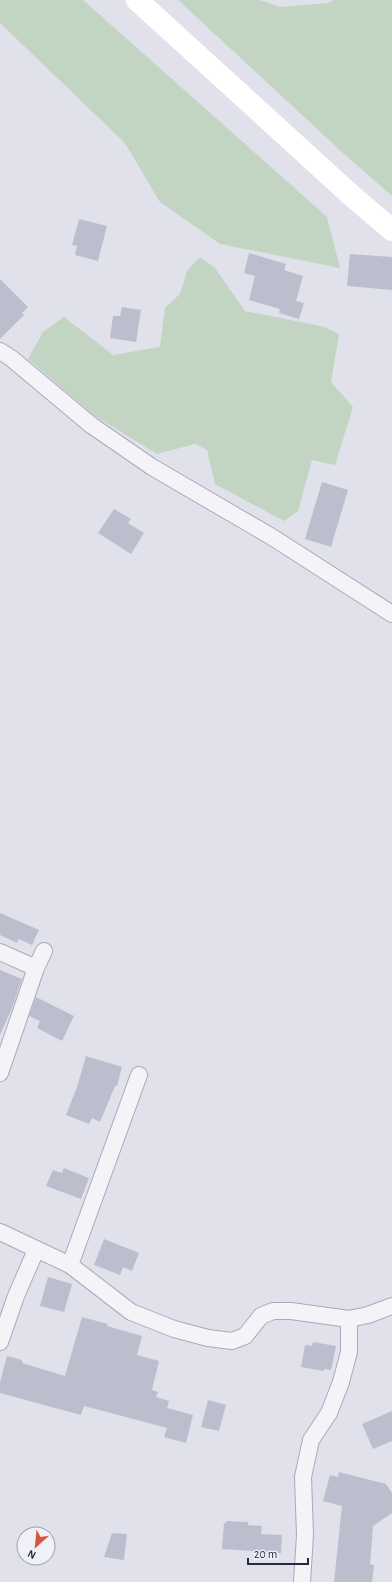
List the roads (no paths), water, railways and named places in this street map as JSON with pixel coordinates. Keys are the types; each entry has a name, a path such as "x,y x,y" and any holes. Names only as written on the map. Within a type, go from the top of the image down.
{"street":[{"path":"137,0 352,196 392,230"},
{"path":"0,344 6,354 91,425 152,467 272,537 392,614"},
{"path":"0,1073 36,968 44,951"},
{"path":"0,952 36,968"},
{"path":"70,1265 139,1075"},
{"path":"0,1232 70,1265 131,1312 174,1329 208,1338 232,1341 245,1336 261,1316 273,1312 291,1311 349,1319 368,1315 392,1306"},
{"path":"0,1342 16,1296 36,1250"},
{"path":"302,1582 306,1535 304,1477 311,1440 329,1413 341,1382 349,1352 349,1319"}]}
